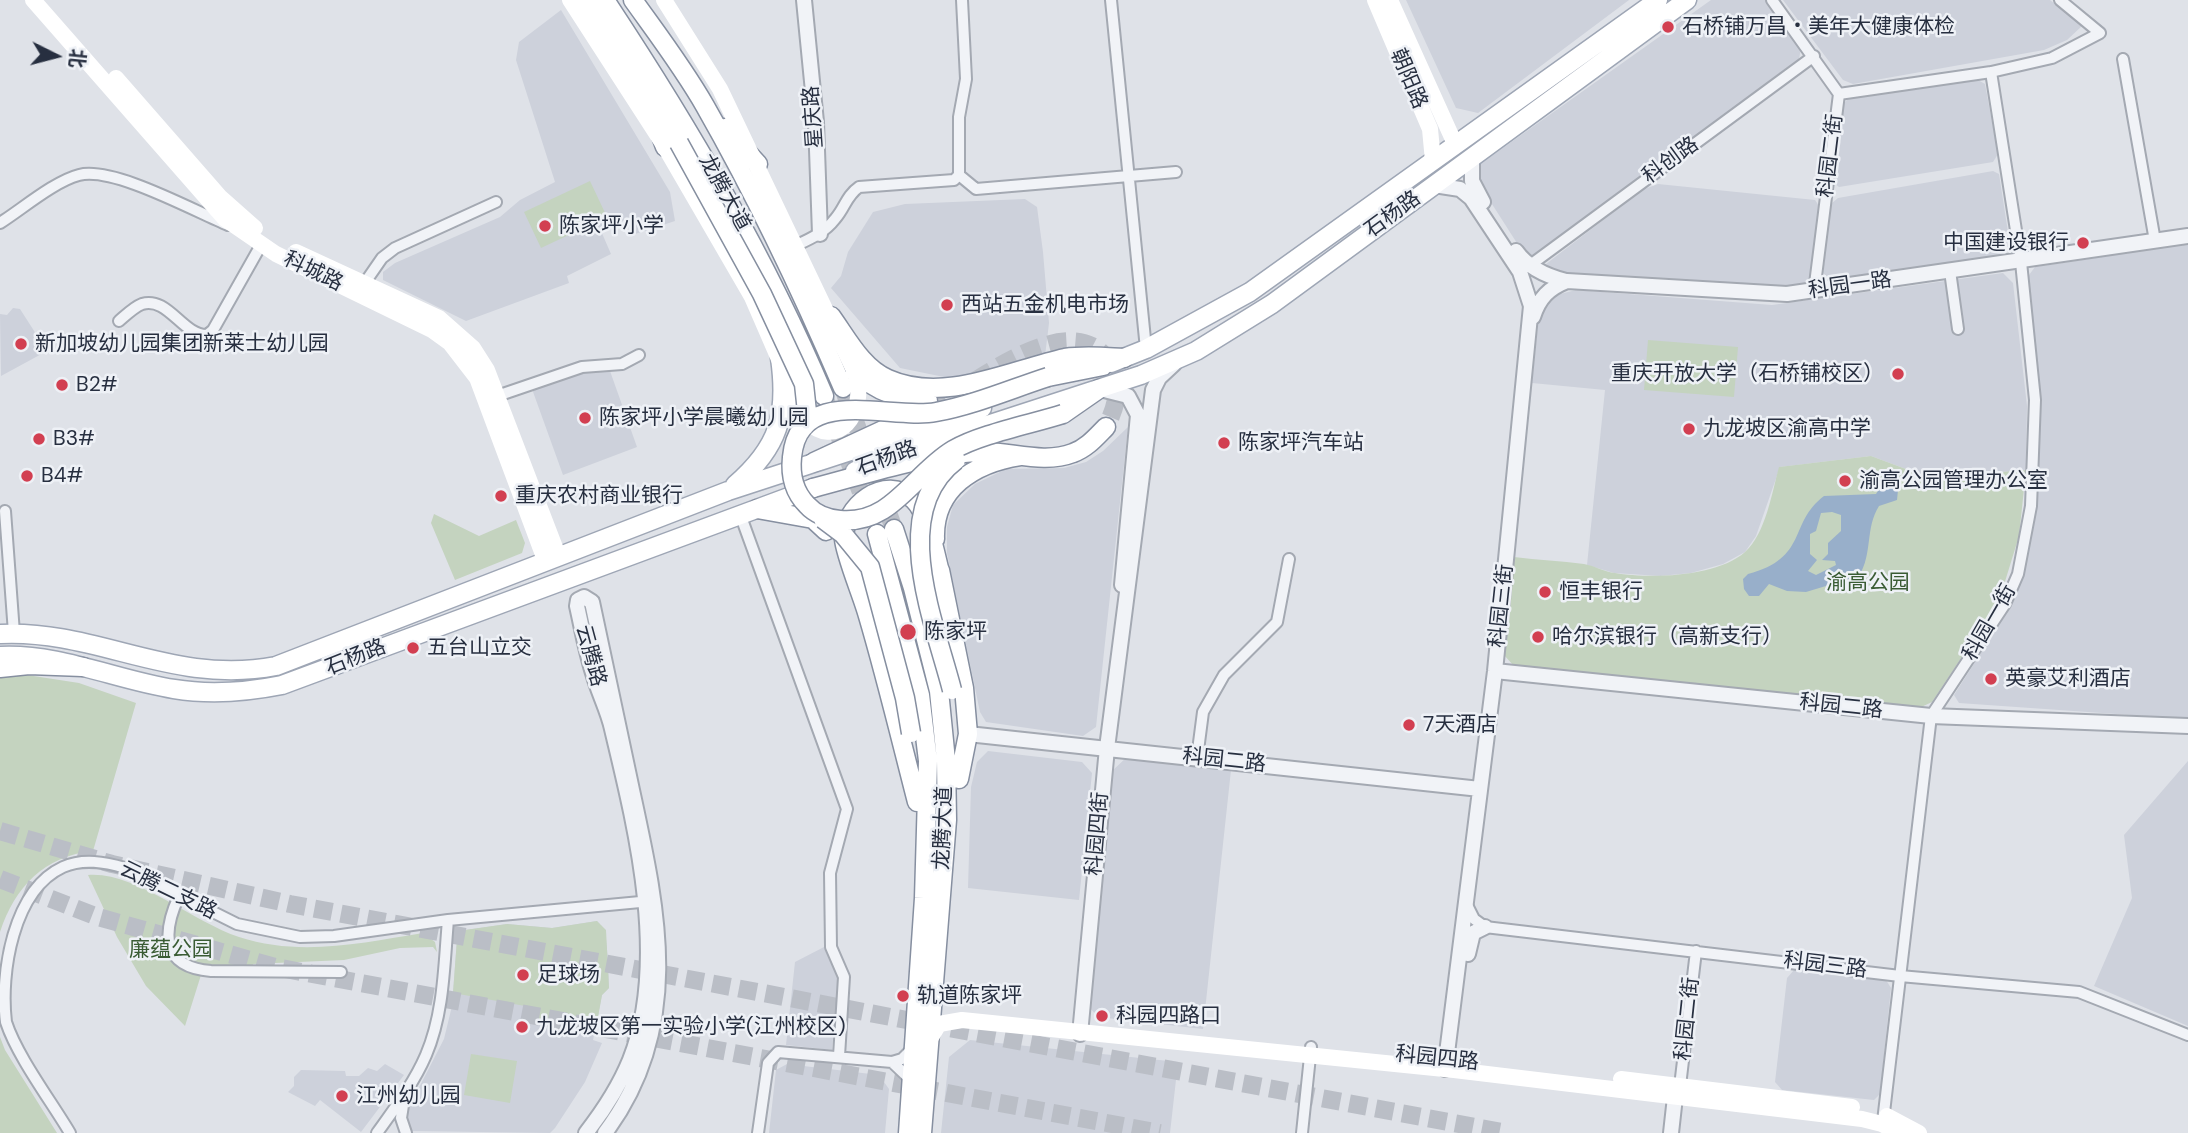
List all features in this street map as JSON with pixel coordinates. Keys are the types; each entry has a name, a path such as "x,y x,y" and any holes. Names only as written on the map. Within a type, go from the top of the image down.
{"main road":[{"name":"科城路","path":"33,0 210,204 240,231 261,245 432,330 466,360 477,378 552,558"},
{"name":"科城路","path":"47,0 233,211 281,245 439,318 456,331 488,370 552,558"},
{"path":"570,0 672,145 762,294 804,384 807,412 804,427 794,444 791,477 798,496 843,534 870,567 905,698 911,733 924,898"},
{"name":"龙腾大道","path":"633,0 704,104 779,249 843,388"},
{"path":"595,3 647,92 752,297 805,419 819,429 838,429 855,416 861,397 855,372 797,245 720,89 664,0"},
{"name":"朝阳路","path":"1375,0 1421,90 1455,145"},
{"name":"朝阳路","path":"1390,0 1421,90 1430,129 1433,161"},
{"name":"石杨路","path":"7,633 41,634 179,667 211,672 258,670 297,660 729,491 888,440 1124,358 1146,349 1250,292 1658,0"},
{"name":"石杨路","path":"0,656 29,656 193,692 239,691 282,685 813,488 892,456 1099,389 1177,360 1272,304 1687,0"},
{"name":"龙腾大道","path":"595,3 722,186 797,332 824,396"},
{"path":"704,104 758,164"},
{"path":"831,317 853,349 871,367 887,379 915,385 976,382 1084,356 1124,358"},
{"path":"729,491 751,471 776,434 784,401 779,358"},
{"path":"804,427 835,410 934,413 1048,377 1103,366"},
{"path":"814,462 929,405 894,397 868,383 855,372"},
{"path":"812,510 831,519 854,522 875,516 888,509 922,475 953,450 1063,414 1099,389"},
{"path":"813,488 927,458 979,452 1056,457 1073,453 1092,442 1106,427"},
{"path":"959,779 952,690 925,584 919,550 920,523 926,499 942,472 1003,433"},
{"path":"937,959 952,894 959,779 968,734 964,688 942,580 935,530 945,497 971,471 988,463 1020,456"},
{"path":"917,802 893,701 855,572 845,547 847,517 859,502 881,491 905,495 920,509 942,580"},
{"path":"749,511 813,519 845,547"},
{"name":"龙腾大道","path":"908,1133 911,1080 922,1043 937,959 947,820 943,733 936,678 913,588 885,532 920,695 928,761 924,898 922,1043 922,1133"},
{"path":"0,668 29,665 83,667"},
{"name":"科园四路","path":"922,1043 939,1024 962,1020 958,1015 963,1010 1080,1028 1450,1065 1883,1119 1919,1133"},
{"name":"科园四路","path":"1883,1119 1898,1133"}],"street":[{"name":"星庆路","path":"804,0 816,122 820,234"},
{"path":"959,176 959,117 966,79 962,0"},
{"path":"1111,0 1146,349"},
{"name":"科园二街","path":"1772,0 1839,94 1814,292"},
{"path":"1839,94 1991,72 2052,58 2100,33 2060,0"},
{"name":"科创路","path":"1529,266 1814,56"},
{"path":"2123,59 2155,241"},
{"name":"科园一街","path":"1883,1119 1931,716 2005,604 2018,574 2026,538 2035,460 2035,400 2021,262 1991,72"},
{"path":"1472,158 1472,181 1476,193 1518,256 1529,266 1550,277 1567,281"},
{"path":"959,176 976,189 1176,172"},
{"path":"0,223 69,179 99,173 121,179 240,231"},
{"path":"797,245 820,234 837,217 849,194 859,187 954,180 959,176"},
{"name":"科园三街","path":"1434,185 1460,189 1471,198 1520,272 1529,295 1531,321 1450,1065"},
{"path":"364,284 382,258 395,248 496,202"},
{"name":"科园一路","path":"1567,281 1754,294 1814,292 2188,236"},
{"path":"119,321 141,305 152,304 163,308 197,334 206,335 213,330 261,245"},
{"path":"1950,271 1958,329"},
{"path":"1531,321 1544,295 1553,286 1567,281"},
{"path":"497,396 582,366 622,364 639,355"},
{"name":"科园四街","path":"1080,1028 1107,748 1153,390 1159,378 1177,360"},
{"name":"科园四街","path":"1099,389 1121,392 1128,396 1138,415 1122,558 1120,635"},
{"path":"5,511 7,633"},
{"path":"749,511 847,809 830,873 831,947 844,977 839,1056"},
{"path":"1197,758 1203,712 1224,675 1277,622 1289,559"},
{"name":"云腾路","path":"586,1133 614,1094 637,1039 645,993 649,902 612,728 593,673 577,606 578,600 584,597 592,602 649,902 659,962 654,1020 644,1064 606,1133"},
{"name":"科园二路","path":"1495,671 1931,716 2188,726"},
{"name":"科园二路","path":"968,734 1480,789"},
{"name":"云腾二支路","path":"70,1133 11,1034 3,1009 1,983 5,957 22,908 42,881 63,867 84,862 107,863 125,868 237,924 300,937 334,936 448,920 649,902"},
{"path":"179,896 167,926 167,942 177,957 193,968 211,971 341,972"},
{"path":"1450,1065 1469,942 1474,933 1485,927 1474,919 1466,903"},
{"path":"377,1133 407,1091 424,1059 437,1024 448,920"},
{"name":"科园三路","path":"1485,927 1900,976 2079,992 2188,1035"},
{"name":"科园二街","path":"1680,1133 1680,1094 1696,951"},
{"path":"758,1133 768,1063 772,1056 787,1051 892,1062 902,1059 922,1043"},
{"path":"1301,1133 1311,1052"},
{"path":"892,1062 911,1080"},
{"path":"406,1133 401,1118 407,1091"},
{"name":"科园二街","path":"1671,1133 1680,1094"}],"shaded area":[{"path":"1406,0 1629,0 1478,113 1456,108"},
{"path":"1711,0 1766,0 1801,48 1799,59 1531,257 1522,251 1476,179 1479,165"},
{"path":"1783,0 2050,0 2082,26 2067,40 2044,50 1853,84 1843,80"},
{"name":"陈家坪小学","path":"561,10 670,192 675,221 635,234 625,220 601,231 611,254 567,276 569,283 466,321 383,280 383,272 395,263 500,217 520,200 555,182 516,60 519,42"},
{"path":"1978,80 1985,84 1998,154 1993,162 1839,187 1834,183 1843,104 1849,98"},
{"path":"1993,171 1999,174 2010,245 2001,257 1833,282 1823,273 1831,204 1838,198"},
{"path":"1658,184 1815,200 1819,206 1810,279 1802,287 1754,286 1570,275 1556,272 1546,264 1642,190"},
{"name":"西站五金机电市场","path":"1025,199 1037,207 1043,252 1049,323 1045,356 996,373 944,377 900,368 831,288 841,276 848,252 873,212 905,204"},
{"path":"2188,244 2188,719 1959,703 1954,695 2011,606 2023,576 2030,540 2039,454 2038,402 2026,279 2035,267"},
{"path":"2003,273 2013,283 2027,406 2026,470 1930,478 1871,456 1780,467 1756,536 1745,552 1723,564 1691,573 1660,576 1614,573 1587,565 1605,390 1532,383 1538,324 1549,301 1556,295 1576,290 1772,305"},
{"name":"新加坡幼儿园集团新莱士幼儿园","path":"13,308 20,309 47,351 1,376 0,314 7,315"},
{"name":"陈家坪小学晨曦幼儿园","path":"610,371 637,447 563,475 532,389 576,373"},
{"path":"1128,427 1096,727 1083,736 986,722 980,712 947,553 947,527 953,505 975,484 1006,469 1064,468 1086,462 1103,451"},
{"path":"988,751 1082,762 1092,773 1079,900 968,888 971,787 977,762"},
{"path":"1127,757 1231,770 1203,1029 1098,1017 1089,1007 1112,771"},
{"path":"2188,761 2188,1026 2094,986 2132,898 2124,835"},
{"name":"九龙坡区第一实验小学(江州校区)","path":"597,921 605,930 608,959 609,988 602,995 593,1040 602,1043 585,1082 555,1128 550,1133 412,1131 406,1113 444,1039 452,1006 457,939 465,930 507,924 552,928"},
{"path":"824,947 838,979 832,1050 786,1045 795,962"},
{"path":"1794,970 1886,980 1891,988 1880,1094 1874,1100 1782,1090 1775,1082 1787,978"},
{"path":"970,1040 1178,1062 1170,1133 941,1133 949,1057"},
{"name":"江州幼儿园","path":"385,1064 404,1075 361,1132 320,1100 315,1106 288,1092 294,1086 294,1077 301,1070 345,1071 346,1076 359,1076 368,1068 377,1071"},
{"path":"787,1064 879,1075 889,1089 885,1133 769,1133 776,1070"}],"green space":[{"path":"590,181 607,217 541,248 524,212"},
{"path":"1648,340 1738,347 1734,397 1644,390"},
{"name":"渝高公园","path":"1871,456 1930,478 2026,470 2019,536 1999,601 1932,702 1917,709 1513,665 1504,655 1514,557 1584,564 1611,572 1647,576 1683,574 1718,567 1745,552 1752,544 1767,512 1779,467"},
{"path":"434,514 479,536 516,520 525,543 522,553 455,580 431,523"},
{"path":"27,675 79,683 136,703 93,851 60,859 34,876 14,901 0,932 0,678"},
{"name":"廉蕴公园","path":"88,875 125,881 221,930 262,943 331,946 423,933 435,942 437,952 433,947 400,948 344,960 253,964 251,977 201,975 185,1026 146,986 117,937"},
{"path":"597,921 606,930 609,988 602,995 595,1034 535,1023 536,1008 453,993 457,939 465,930 507,924 552,928"},
{"path":"0,1037 5,1050 57,1133 0,1133"},
{"path":"471,1054 517,1061 510,1103 464,1095"}],"water":[{"path":"1891,486 1898,490 1897,500 1879,506 1875,514 1866,558 1859,576 1806,592 1787,591 1769,584 1759,596 1749,596 1744,589 1743,579 1781,559 1813,506 1824,496 1876,494 1879,489","holes":["1821,513 1841,515 1841,531 1828,543 1828,554 1822,560 1835,561 1836,565 1816,575 1808,571 1817,560 1810,554 1810,534 1816,531"]}],"tunnel":[{"path":"930,408 1021,355 1046,345 1070,341 1092,346 1109,361 1113,369 1117,394 1106,427"},
{"path":"843,388 894,529"},
{"path":"825,399 869,513"},
{"path":"0,831 112,864 290,904 1507,1133"},
{"path":"0,879 98,917 275,967 1160,1133"}],"place":[{"name":"石桥铺万昌‧美年大健康体检","path":"1668,27"},
{"name":"陈家坪小学","path":"545,226"},
{"name":"中国建设银行","path":"2083,243"},
{"name":"西站五金机电市场","path":"947,305"},
{"name":"新加坡幼儿园集团新莱士幼儿园","path":"21,344"},
{"name":"重庆开放大学（石桥铺校区）","path":"1898,374"},
{"name":"B2#","path":"62,385"},
{"name":"陈家坪小学晨曦幼儿园","path":"585,418"},
{"name":"九龙坡区渝高中学","path":"1689,429"},
{"name":"B3#","path":"39,439"},
{"name":"陈家坪汽车站","path":"1224,443"},
{"name":"B4#","path":"27,476"},
{"name":"渝高公园管理办公室","path":"1845,481"},
{"name":"重庆农村商业银行","path":"501,496"},
{"name":"恒丰银行","path":"1545,592"},
{"name":"陈家坪","path":"908,632"},
{"name":"哈尔滨银行（高新支行）","path":"1538,637"},
{"name":"五台山立交","path":"413,648"},
{"name":"英豪艾利酒店","path":"1991,679"},
{"name":"7天酒店","path":"1409,725"},
{"name":"足球场","path":"523,975"},
{"name":"轨道陈家坪","path":"903,996"},
{"name":"科园四路口","path":"1102,1016"},
{"name":"九龙坡区第一实验小学(江州校区)","path":"522,1027"},
{"name":"江州幼儿园","path":"342,1096"}]}
